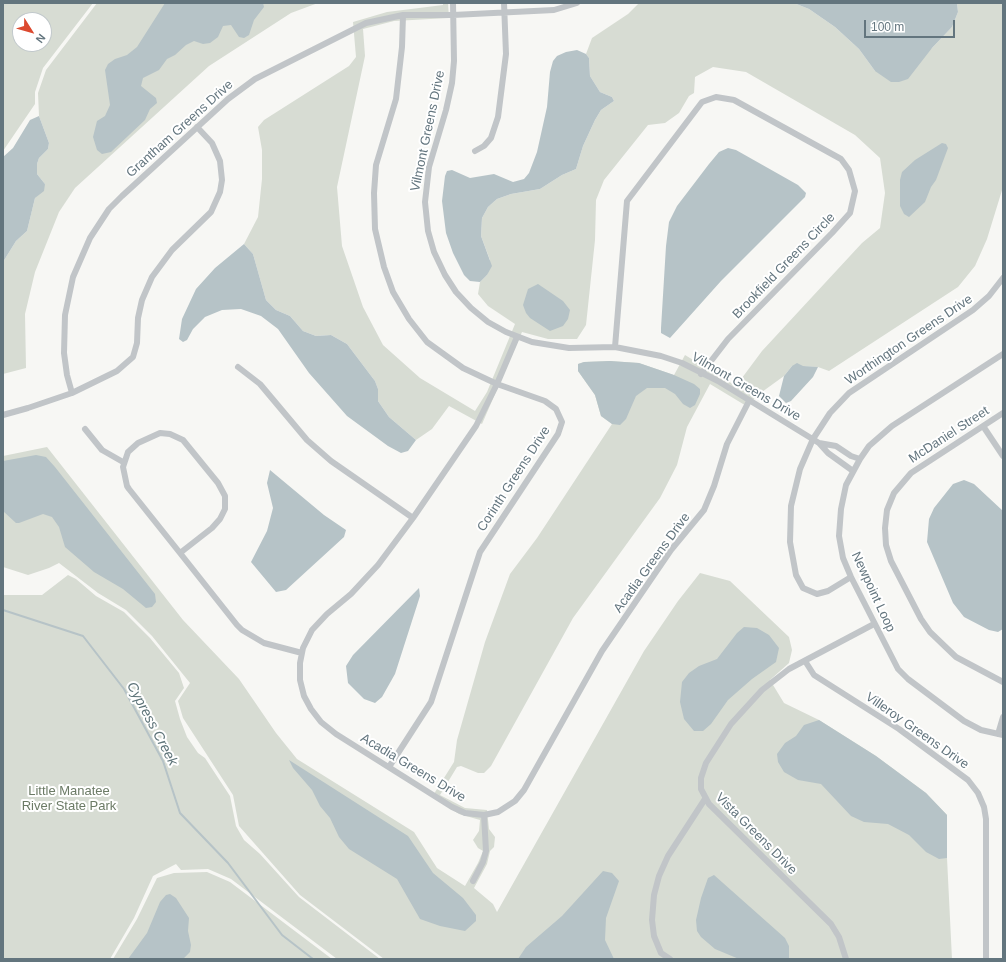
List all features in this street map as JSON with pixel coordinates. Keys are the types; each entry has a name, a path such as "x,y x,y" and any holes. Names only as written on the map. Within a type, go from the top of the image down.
{"street":[{"name":"Vilmont Greens Drive","path":"453,3 452,83 446,110 429,168 425,206 428,231 441,268 456,292 479,315 498,328 516,337 542,345 560,347 615,346 682,363 701,374 718,381 748,401 816,441"},
{"path":"475,151 484,146 491,138 498,117 505,68 504,3"},
{"name":"Grantham Greens Drive","path":"72,393 66,365 64,330 69,290 80,258 95,228 116,202 228,99 255,79 366,23 403,14 453,15 554,10 577,3"},
{"name":"Corinth Greens Drive","path":"389,767 431,702 480,552 558,434 562,422 556,409 544,401 497,384 463,368 428,342 409,319 393,292 384,267 375,229 376,165 396,99 402,47 403,14"},
{"name":"Brookfield Greens Circle","path":"615,346 627,201 702,102 716,97 734,100 840,159 849,170 855,191 850,213 832,234 728,339 701,374"},
{"path":"3,415 72,393 117,371 130,361 136,348 138,318 142,300 152,277 167,255 208,216 215,206 222,186 222,167 212,143 198,127"},
{"name":"Worthington Greens Drive","path":"851,577 828,590 817,594 803,588 796,575 790,542 791,506 798,475 830,414 849,393 973,310 989,296 1003,278"},
{"name":"Acadia Greens Drive","path":"516,337 497,384 476,426 413,518 364,582 315,626 306,642 302,654 300,670 302,688 308,704 316,716 336,734 459,810 484,815 504,809 520,796 602,651 671,550 704,510 714,486 727,444 748,401"},
{"name":"Newpoint Loop","path":"1001,734 976,728 964,721 908,679 896,665 851,577 843,558 839,536 841,509 846,485 869,446 892,426 1003,354"},
{"path":"238,367 260,384 307,440 331,461 413,518"},
{"name":"McDaniel Street","path":"1003,413 917,468 904,480 890,502 885,521 885,538 891,561 921,619 930,632 941,645 961,661 1003,682"},
{"path":"983,426 1003,456"},
{"path":"85,429 102,450 123,462"},
{"path":"180,553 212,528 220,519 225,505 221,487 186,443 179,437 170,434 156,434 138,443 128,452 123,462 123,475 127,486 180,553 237,624 248,634 270,645 302,654"},
{"path":"816,441 836,446 851,456 860,459"},
{"path":"816,441 828,453 853,471"},
{"name":"Vista Greens Drive","path":"846,959 839,937 831,924 705,799 701,784 703,768 731,724 762,690 789,669 874,624"},
{"name":"Villeroy Greens Drive","path":"804,661 814,675 905,733 968,780 978,793 984,807 986,819 986,959"},
{"path":"1001,734 1003,717"},
{"path":"670,959 661,953 654,936 652,920 654,895 659,876 668,856 705,799"},
{"path":"473,881 483,862 486,850 484,815"}],"green space":[{"path":"3,3 93,3 43,68 35,92 35,104 3,151"},
{"path":"97,3 318,3 291,13 209,66 75,188 59,212 35,272 25,314 26,368 3,374 3,262 16,241 27,231 35,198 45,184 37,174 37,164 39,158 48,149 49,143 39,116 38,93 46,70"},
{"path":"443,3 448,3 449,18 394,21 363,29 365,56 337,187 342,246 363,307 383,345 420,378 475,411 487,392 515,324 488,306 478,294 480,282 487,275 490,260 481,236 482,218 488,207 497,199 511,194 540,189 562,175 576,169 583,146 595,120 601,110 614,101 612,97 600,92 590,76 589,58 586,54 592,38 628,14 639,3 794,3 809,9 835,27 859,49 875,71 932,48 952,27 958,12 957,3 1003,3 1003,187 987,239 975,266 958,287 829,371 818,367 792,366 784,376 755,397 748,407 710,384 687,427 677,465 660,498 573,618 491,766 484,773 478,773 461,766 457,767 440,795 465,808 487,810 489,829 495,837 494,847 490,851 487,864 474,888 493,904 497,912 644,651 678,601 700,573 730,581 789,637 792,650 789,663 770,680 784,703 819,720 876,756 926,793 947,815 947,858 952,959 384,959 300,895 239,826 233,795 183,718 178,701 190,683 152,636 126,610 98,593 59,563 28,575 3,567 3,456 47,447 183,620 239,679 276,733 297,759 414,832 437,868 465,886 483,851 478,848 473,840 479,831 480,820 459,814 432,797 454,762 457,740 485,642 510,574 537,538 612,424 601,416 595,395 578,371 578,364 584,362 610,361 639,363 674,375 685,355 736,386 762,351 862,243 880,228 885,193 880,158 855,135 746,72 713,67 695,77 694,93 689,96 679,113 665,123 648,125 604,180 596,200 595,240 586,325 577,339 548,339 522,332 482,424 449,406 432,429 416,440 389,417 378,401 378,389 375,381 347,344 331,335 316,336 303,331 290,316 276,310 266,300 253,254 244,244 258,217 262,179 262,150 258,127 264,120 349,66 356,57 353,22 387,12 443,5"},
{"name":"Little Manatee River State Park","path":"68,575 76,579 96,596 124,612 150,638 179,673 184,688 175,701 187,737 198,753 205,758 230,796 236,826 244,840 260,854 299,897 380,959 337,959 231,879 208,869 181,870 176,864 153,876 134,918 110,959 3,959 3,595 42,595"},
{"path":"207,872 230,882 332,959 113,959 137,919 157,878 174,873"}],"shaded area":[{"path":"165,3 263,3 264,7 254,20 249,35 244,38 239,37 231,25 223,26 218,37 210,43 203,44 194,41 186,45 175,55 167,59 159,70 143,78 141,86 156,98 157,103 150,109 145,120 111,152 102,154 97,150 93,137 97,121 105,116 110,105 105,70 108,64 115,59 127,55 137,47"},
{"path":"794,3 957,3 958,12 952,27 932,48 908,79 899,82 891,82 875,71 859,49 835,27 809,9"},
{"path":"577,50 586,54 589,58 590,76 600,92 612,97 614,101 601,110 595,120 583,146 576,169 562,175 540,189 511,194 497,199 488,207 482,218 481,236 492,266 487,275 480,282 470,281 464,275 453,253 446,233 442,201 447,171 452,170 470,178 494,174 513,182 524,179 529,173 537,152 547,107 550,72 553,61 557,56 566,52"},
{"path":"39,116 49,143 48,149 39,158 37,164 37,174 45,184 44,191 35,198 27,231 16,241 3,262 3,157 13,148 30,120"},
{"path":"942,143 946,144 948,148 936,180 931,187 925,202 909,217 904,214 900,206 900,180 902,172 915,160"},
{"path":"728,148 736,150 798,185 806,193 805,197 721,281 670,338 661,333 666,246 669,222 677,206 709,164 719,152"},
{"path":"244,244 253,254 266,300 276,310 290,316 303,331 316,336 331,335 347,344 375,381 378,389 378,401 389,417 416,440 408,451 401,453 388,446 347,416 309,373 278,329 261,316 241,309 222,310 205,317 193,329 187,340 183,342 179,339 182,319 196,289 215,268"},
{"path":"538,284 563,301 570,310 568,319 563,326 550,331 530,318 526,313 523,305 528,289"},
{"path":"610,361 639,363 674,375 694,384 700,389 700,394 695,405 690,408 683,404 675,394 665,388 647,388 636,396 626,419 620,425 612,424 601,416 595,395 578,371 578,364 584,362"},
{"path":"797,363 803,366 818,367 813,377 791,401 786,403 779,396 784,376 792,366"},
{"path":"36,455 46,457 55,467 155,594 156,602 152,607 146,608 123,589 94,572 65,547 59,527 52,517 43,514 16,523 3,511 3,461"},
{"path":"270,470 324,515 346,530 344,537 286,590 276,592 251,562 267,531 273,508 267,483"},
{"path":"964,480 974,484 1003,511 1003,629 998,632 989,630 964,617 953,603 927,542 929,519 934,508 953,484"},
{"path":"419,588 420,596 395,674 382,697 375,703 364,699 348,683 346,666 353,655"},
{"path":"744,627 757,628 769,635 779,648 776,662 752,679 728,700 711,724 703,731 694,731 684,719 680,702 682,682 689,673 699,666 717,659 737,633"},
{"path":"819,720 876,756 926,793 947,815 947,858 939,859 926,852 909,835 888,824 864,822 851,816 821,784 798,780 784,772 778,762 777,754 785,743 796,736 804,725"},
{"path":"289,760 408,836 433,873 463,898 476,915 476,921 465,931 440,926 420,919 397,879 349,849 339,837 330,818 320,806 312,790 293,768"},
{"path":"603,871 612,873 619,881 606,918 605,940 614,959 518,959 526,947 562,916"},
{"path":"714,875 785,938 789,946 789,959 739,959 715,949 701,937 697,931 696,920 701,898 708,878"},
{"path":"170,894 176,898 189,918 188,931 191,945 190,952 183,959 128,959 147,933 160,902 166,895"}],"waterway":[{"name":"Cypress Creek","path":"3,610 83,636 124,689 163,761 180,813 228,863 282,935 313,959"}]}
